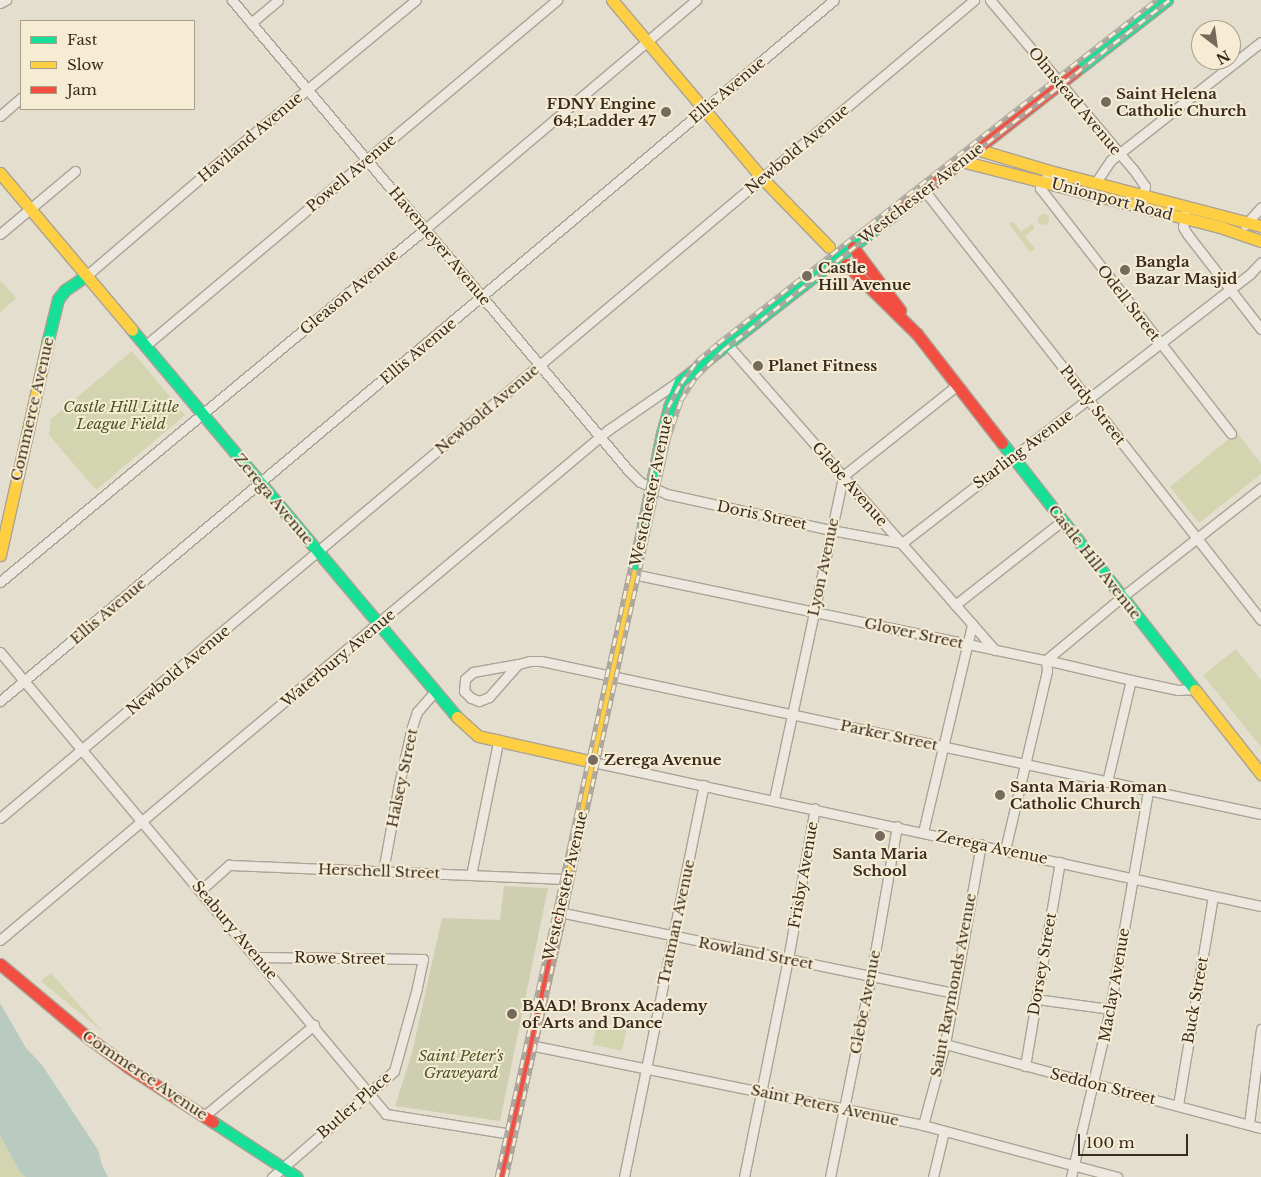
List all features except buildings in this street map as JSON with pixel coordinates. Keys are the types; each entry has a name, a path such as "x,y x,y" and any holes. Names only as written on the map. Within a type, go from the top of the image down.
{"main road":[{"path":"612,0 762,178 829,247"},
{"name":"Westchester Avenue","path":"502,1177 634,574 662,434 669,407 680,381 1167,0"},
{"name":"Unionport Road","path":"976,150 1140,206 1240,234 1261,242"},
{"name":"Unionport Road","path":"961,161 1096,182 1261,226"},
{"name":"Zerega Avenue","path":"0,174 146,345 463,724 478,736 498,742 593,762"},
{"path":"853,247 917,334"},
{"name":"Castle Hill Avenue","path":"846,264 917,334 1261,774"},
{"name":"Commerce Avenue","path":"0,555 55,308 58,299 65,290 86,276"},
{"name":"Commerce Avenue","path":"0,964 86,1036 128,1067 297,1177"}],"street":[{"path":"0,4 6,0"},
{"name":"Havemeyer Avenue","path":"232,0 600,437 640,482 652,488"},
{"path":"251,23 278,0"},
{"name":"Haviland Avenue","path":"86,276 416,0"},
{"name":"Powell Avenue","path":"146,345 557,0"},
{"name":"Gleason Avenue","path":"0,582 425,229 696,0"},
{"name":"Ellis Avenue","path":"0,701 834,0"},
{"name":"Newbold Avenue","path":"0,818 974,0"},
{"name":"Olmstead Avenue","path":"990,0 1119,153 1145,186 1144,195"},
{"path":"1096,182 1111,160 1119,153 1261,42"},
{"path":"0,116 20,99"},
{"path":"0,234 75,170"},
{"name":"Odell Street","path":"1048,176 1040,188 1231,433"},
{"name":"Purdy Street","path":"924,190 1261,620"},
{"path":"1140,206 1144,195"},
{"path":"1186,206 1183,227 1188,236 1261,329"},
{"path":"1240,234 1247,222 1261,207"},
{"name":"Starling Avenue","path":"902,543 1012,456 1250,274 1261,262"},
{"name":"Glebe Avenue","path":"727,344 995,651"},
{"name":"Waterbury Avenue","path":"0,940 600,437 680,381"},
{"path":"843,476 956,386"},
{"name":"Lyon Avenue","path":"774,799 843,476"},
{"name":"Doris Street","path":"652,488 667,494 831,530 902,543"},
{"path":"1006,850 1047,671 1046,660 1122,596 1261,488"},
{"path":"955,605 1062,521"},
{"name":"Glover Street","path":"634,574 995,651 1046,660 1178,690 1195,689"},
{"path":"923,832 972,624"},
{"name":"Seabury Avenue","path":"0,652 314,1024 386,1114 510,1134"},
{"name":"Parker Street","path":"518,664 489,697 479,701 471,698 464,691 465,678 473,672 518,664 541,661 1261,815"},
{"path":"1107,782 1131,680"},
{"name":"Halsey Street","path":"383,871 412,727 418,712 435,691"},
{"path":"471,874 498,742"},
{"name":"Zerega Avenue","path":"593,762 774,799 1261,906"},
{"name":"Tratman Avenue","path":"624,1177 704,785"},
{"name":"Maclay Avenue","path":"1071,1177 1110,1010 1148,791"},
{"name":"Frisby Avenue","path":"744,1177 788,959 815,808"},
{"name":"Glebe Avenue","path":"830,1177 871,976 898,826"},
{"name":"Saint Raymonds Avenue","path":"923,1124 945,1044 981,844"},
{"name":"Dorsey Street","path":"1025,1066 1060,862"},
{"name":"Herschell Street","path":"201,890 230,865 566,879"},
{"name":"Buck Street","path":"1178,1105 1213,896"},
{"name":"Rowland Street","path":"559,912 954,993"},
{"name":"Rowe Street","path":"258,957 423,959"},
{"name":"Butler Place","path":"272,1177 394,1072 423,959"},
{"path":"1036,999 1110,1010"},
{"path":"204,1116 314,1024"},
{"path":"1249,1124 1261,1029"},
{"name":"Seddon Street","path":"945,1044 1261,1128"},
{"name":"Saint Peters Avenue","path":"530,1045 923,1124 1117,1177"},
{"path":"933,1177 944,1131"}],"green space":[{"path":"1041,214 1045,214 1048,219 1047,223 1041,224 1038,221 1038,217"},
{"path":"1013,221 1021,232 1032,224 1035,228 1025,236 1035,249 1030,252 1009,224"},
{"path":"0,280 16,298 0,313"},
{"name":"Castle Hill Little League Field","path":"132,351 185,415 96,490 49,435 51,419"},
{"path":"1237,432 1261,464 1261,474 1199,523 1170,487"},
{"path":"1236,649 1261,680 1261,747 1203,675"},
{"name":"Saint Peter's Graveyard","path":"504,886 548,888 500,1121 395,1106 412,1053 442,918 500,920"},
{"path":"51,973 104,1033 41,981"},
{"path":"597,1024 626,1030 622,1051 593,1045"},
{"path":"0,1135 21,1174 26,1177 0,1177"}],"shaded area":[{"path":"0,1003 26,1048 42,1065 98,1150 108,1177 26,1177 21,1174 0,1135"}],"railway":[{"path":"497,1177 659,437 668,407 681,383 698,360 718,343 1156,0"},
{"path":"506,1177 668,439 681,400 696,377 723,350 1169,0"}],"traffic: fast":[{"path":"1077,70 1167,0"},
{"path":"633,575 662,434 669,407 680,381 889,218"},
{"path":"47,344 58,299 65,290 86,276"},
{"path":"132,330 457,717"},
{"path":"1002,443 1195,690"},
{"path":"213,1122 297,1177"}],"traffic: slow":[{"path":"612,0 762,178 829,247"},
{"path":"976,149 1050,171 1261,226"},
{"path":"961,161 1223,228 1261,241"},
{"path":"0,173 132,330"},
{"path":"0,555 47,344"},
{"path":"562,903 633,575"},
{"path":"1195,690 1261,774"},
{"path":"457,717 478,736 593,762"}],"traffic: jam":[{"path":"889,218 1077,70"},
{"path":"853,247 900,310"},
{"path":"846,264 917,334 1002,443"},
{"path":"501,1177 562,903"},
{"path":"0,964 86,1036 128,1067 213,1122"}],"place":[{"name":"Saint Helena Catholic Church","path":"1106,102"},
{"name":"FDNY Engine 64;Ladder 47","path":"666,112"},
{"name":"Bangla Bazar Masjid","path":"1125,270"},
{"name":"Castle Hill Avenue","path":"807,276"},
{"name":"Planet Fitness","path":"758,366"},
{"name":"Zerega Avenue","path":"593,760"},
{"name":"Santa Maria Roman Catholic Church","path":"1000,795"},
{"name":"Santa Maria School","path":"880,836"},
{"name":"BAAD! Bronx Academy of Arts and Dance","path":"512,1014"}]}
